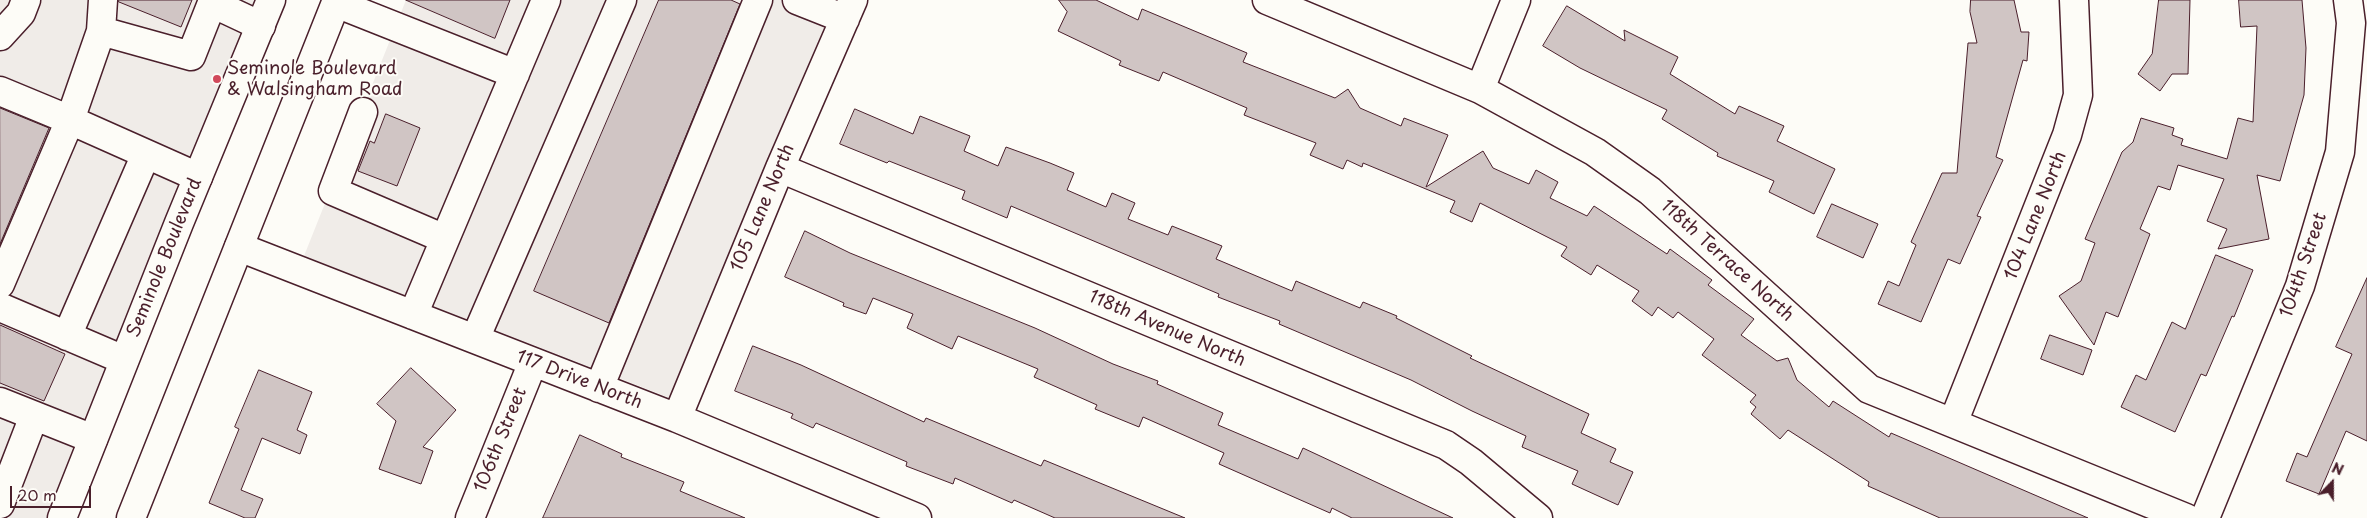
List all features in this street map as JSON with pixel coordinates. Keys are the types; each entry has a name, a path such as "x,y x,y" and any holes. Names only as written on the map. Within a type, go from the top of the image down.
{"street":[{"path":"0,36 21,13 26,0"},
{"path":"0,284 70,120 101,31 103,0"},
{"name":"Seminole Boulevard","path":"62,518 124,360 271,0"},
{"path":"413,315 546,0"},
{"path":"475,339 622,0"},
{"path":"599,388 758,0"},
{"path":"797,0 849,9"},
{"name":"118th Terrace North","path":"1267,0 1480,90 1595,152 1650,191 1869,389 2186,518"},
{"path":"1480,90 1516,0"},
{"name":"104 Lane North","path":"1953,423 2067,135 2078,95 2074,0"},
{"name":"104th Street","path":"2205,518 2300,286 2340,152 2351,22 2348,0"},
{"path":"131,518 337,1 515,74"},
{"path":"101,31 191,56 212,2 261,26"},
{"name":"105 Lane North","path":"677,418 780,168 849,9"},
{"path":"0,91 70,120 198,178"},
{"path":"363,112 332,192 445,240"},
{"path":"67,336 146,154"},
{"name":"118th Avenue North","path":"780,168 1446,445 1471,462 1538,518"},
{"name":"117 Drive North","path":"238,247 677,418 917,518"},
{"path":"0,307 124,360"},
{"name":"106th Street","path":"470,518 533,362"},
{"path":"0,402 93,440"},
{"path":"0,504 34,416"}],"shaded area":[{"path":"0,0 256,0 171,204 46,518 0,518"},
{"path":"406,0 837,0 772,148 670,398 304,256"}],"building":[{"path":"118,0 192,0 181,27"},
{"path":"406,0 510,0 495,38"},
{"path":"659,0 731,0 740,4 609,323 534,291"},
{"path":"1059,0 1096,0 1138,20 1142,9 1247,53 1243,62 1335,98 1348,89 1360,108 1401,126 1404,118 1448,135 1426,187 1483,151 1493,168 1529,184 1536,170 1558,182 1550,198 1587,216 1594,206 1667,254 1670,249 1712,280 1708,285 1754,319 1741,335 1777,361 1788,358 1797,380 1829,407 1833,401 1889,437 1891,433 2088,518 1940,518 1868,486 1869,482 1788,430 1780,439 1751,414 1756,407 1750,402 1756,395 1702,355 1714,339 1678,312 1673,318 1658,307 1652,316 1632,301 1639,291 1597,265 1591,275 1561,256 1567,247 1480,203 1472,222 1450,212 1455,201 1363,163 1362,167 1347,160 1343,169 1310,155 1316,143 1244,115 1247,108 1163,72 1159,81 1119,65 1121,61 1058,31 1067,12"},
{"path":"1971,0 2014,0 2021,32 2029,32 2027,61 2023,60 1996,157 2003,160 1977,216 1981,217 1960,264 1948,259 1921,322 1878,304 1888,281 1899,286 1916,245 1911,242 1942,173 1957,173 1968,43 1977,43 1970,12"},
{"path":"2159,0 2190,0 2188,74 2172,74 2160,91 2138,74 2152,54"},
{"path":"2239,0 2302,0 2306,48 2304,95 2280,181 2257,175 2269,239 2218,249 2227,229 2207,221 2224,179 2178,165 2170,190 2158,186 2140,229 2150,234 2118,317 2106,312 2094,345 2059,296 2081,281 2095,243 2085,239 2122,152 2133,142 2141,118 2174,128 2172,135 2183,139 2181,145 2227,159 2238,118 2253,122 2257,26 2241,27"},
{"path":"1567,6 1625,41 1624,30 1678,57 1670,74 1735,114 1739,106 1784,126 1777,141 1835,169 1814,214 1769,192 1774,181 1717,156 1718,153 1662,119 1667,110 1580,68 1543,46"},
{"path":"0,108 49,128 0,244"},
{"path":"855,109 913,134 920,116 970,136 964,151 998,166 1006,147 1050,163 1074,173 1067,190 1106,207 1112,193 1135,203 1128,219 1168,235 1172,226 1222,246 1216,259 1292,291 1296,281 1360,308 1363,302 1397,316 1396,318 1472,356 1470,358 1589,414 1581,433 1616,449 1610,462 1633,472 1618,505 1572,484 1578,471 1522,447 1526,436 1411,380 1279,324 1280,321 1218,297 1219,294 1011,206 1007,218 962,199 965,191 840,144"},
{"path":"386,114 420,128 397,186 358,171 370,141 374,143"},
{"path":"1832,204 1878,224 1863,258 1817,237"},
{"path":"805,231 850,253 1035,328 1113,364 1158,381 1157,384 1223,413 1218,425 1298,459 1303,448 1453,518 1352,518 1332,508 1330,513 1219,464 1224,453 1143,417 1139,427 1095,409 1097,405 1034,377 1038,369 958,336 952,349 907,328 913,314 873,298 866,314 843,306 844,303 785,277"},
{"path":"2216,255 2253,270 2234,317 2232,316 2206,376 2201,374 2175,432 2121,407 2136,375 2146,380 2172,322 2185,329"},
{"path":"2367,278 2367,441 2346,431 2319,494 2286,481 2297,453 2307,457 2352,354 2336,347"},
{"path":"0,325 65,354 44,401 0,383"},
{"path":"2050,335 2092,350 2083,375 2041,359"},
{"path":"753,346 801,365 924,422 926,418 1041,466 1044,460 1185,518 1055,518 1014,500 1012,503 955,478 953,484 906,466 907,462 816,423 813,428 791,418 793,414 735,391"},
{"path":"411,368 456,410 423,447 433,451 421,484 379,469 396,421 377,404"},
{"path":"259,370 312,392 297,430 307,435 300,454 262,438 241,490 263,499 255,518 245,518 209,503 239,429 235,427"},
{"path":"580,435 622,454 621,457 684,482 680,491 745,518 543,518"}],"place":[{"name":"Seminole Boulevard & Walsingham Road","path":"217,79"}]}
